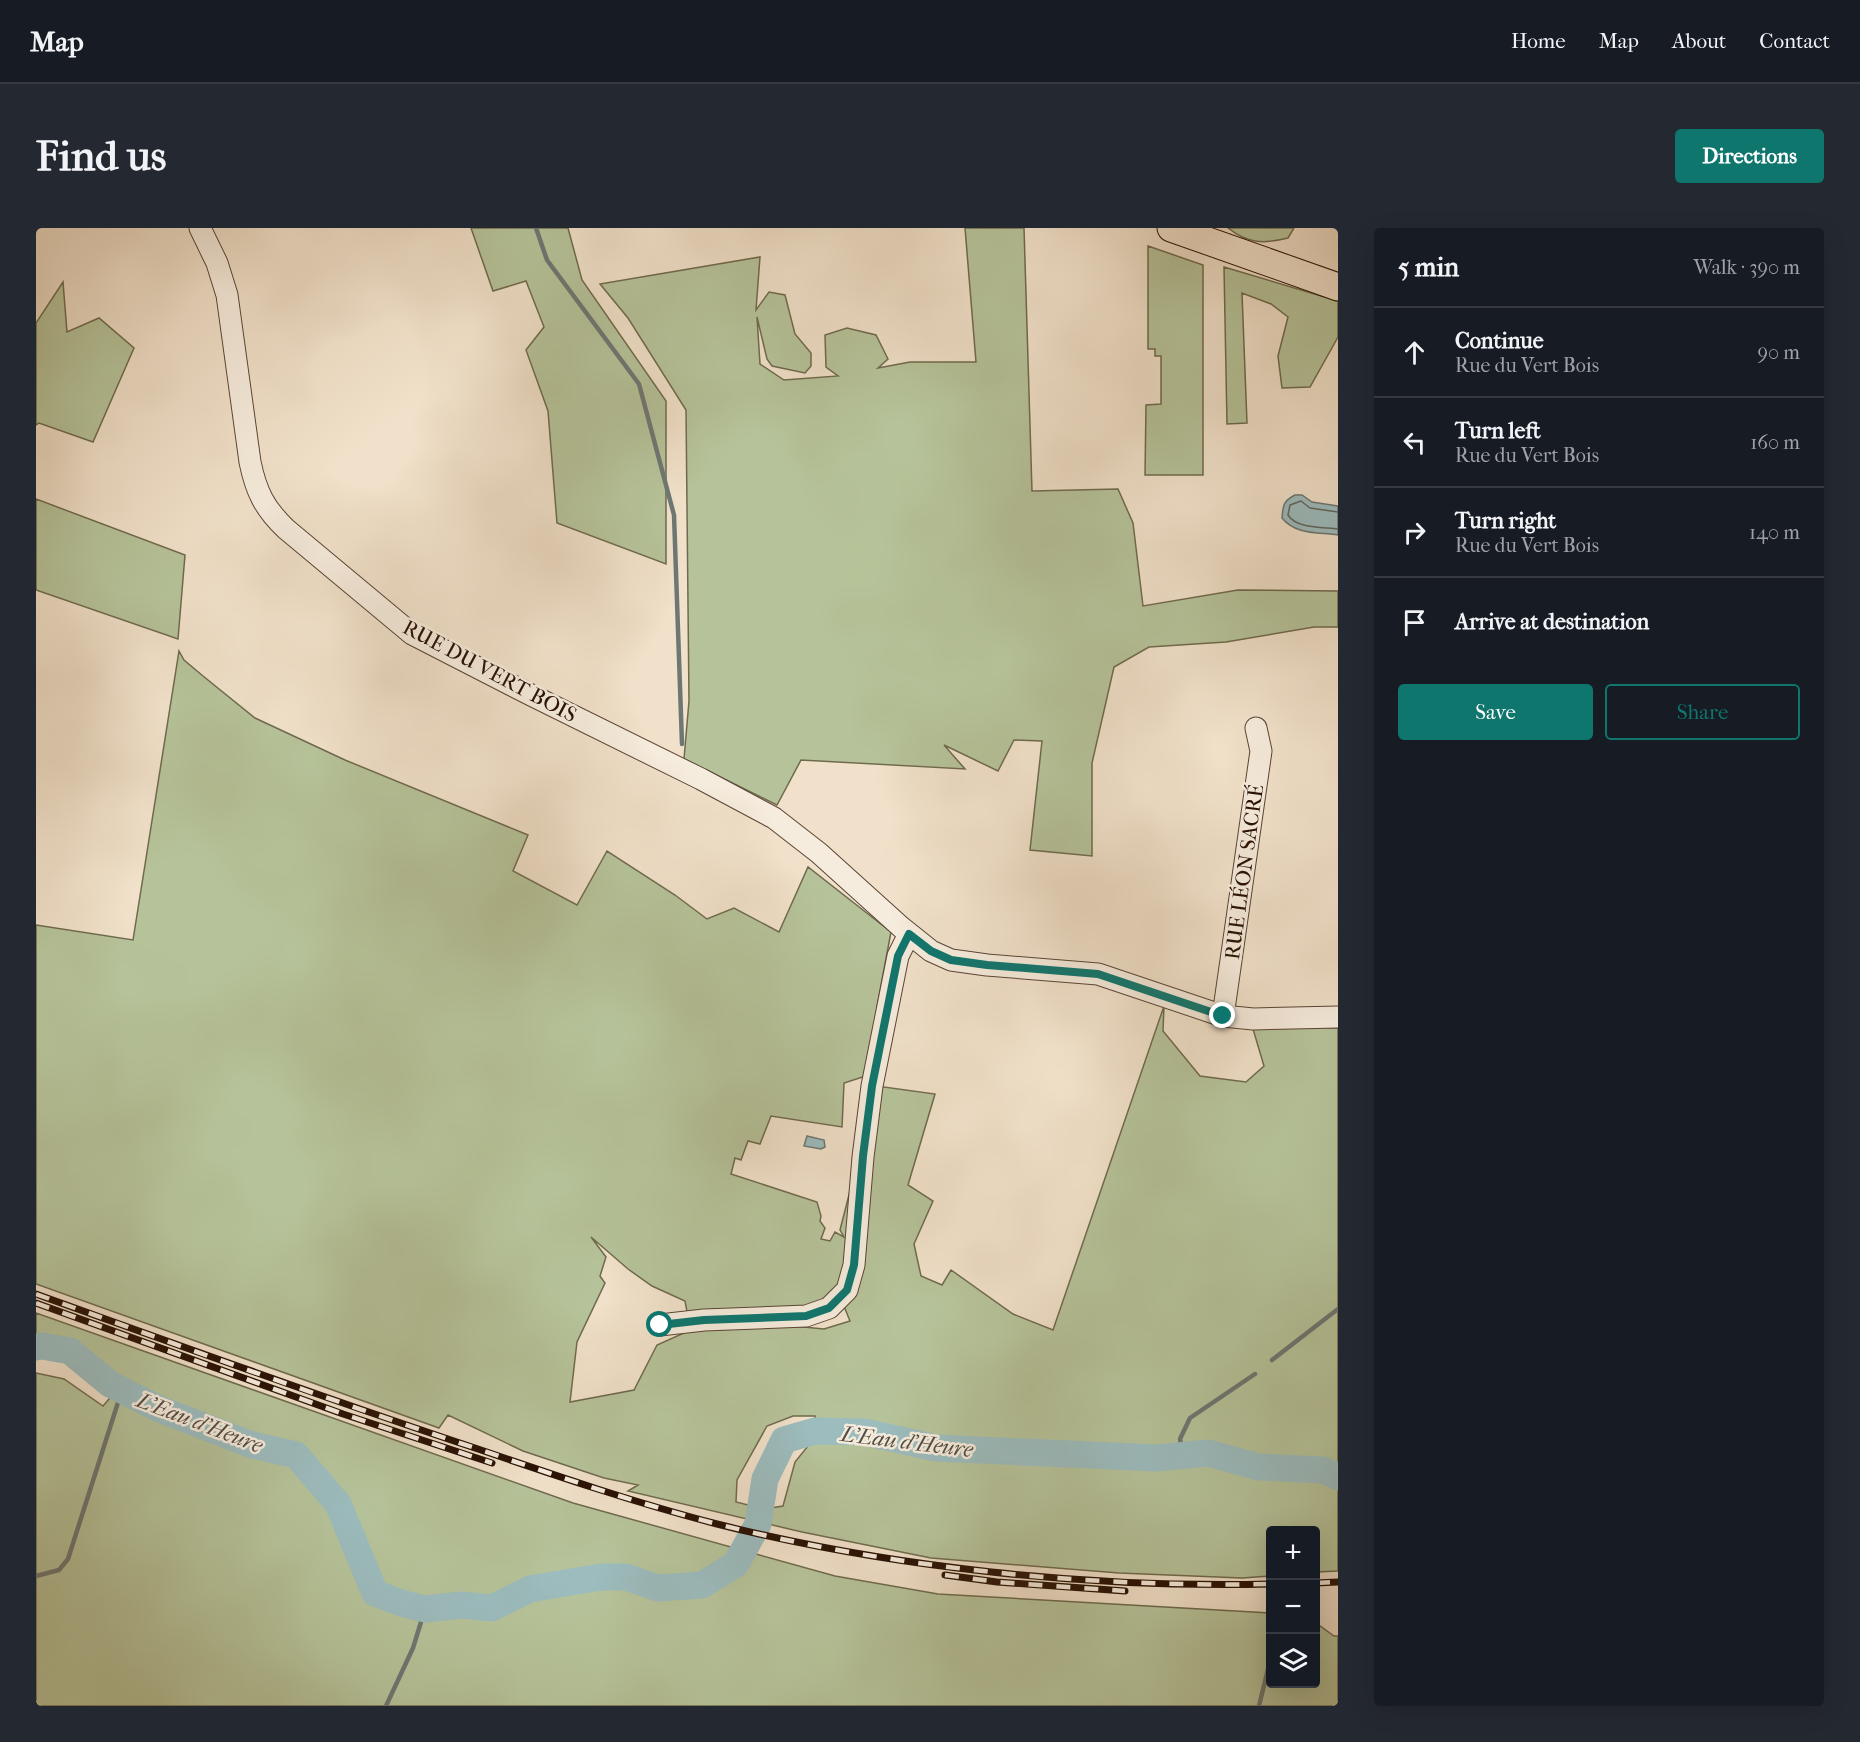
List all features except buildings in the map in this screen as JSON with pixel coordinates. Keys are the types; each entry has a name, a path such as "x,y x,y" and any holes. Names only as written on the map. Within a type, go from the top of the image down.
{"main road":[{"path":"1172,228 1338,287"}],"street":[{"name":"RUE DU VERT BOIS","path":"200,228 217,262 227,295 254,480 261,499 286,529 411,634 774,818 819,853 909,934 931,951 951,960 1098,974 1223,1016 1253,1019 1338,1017"},
{"name":"RUE LÉON SACRÉ","path":"1223,1016 1261,751 1256,728"},
{"path":"660,1325 704,1320 806,1316 829,1308 847,1290 854,1265 863,1156 872,1086 898,956 909,934"}],"green space":[{"path":"471,228 568,228 582,280 666,401 666,564 557,523 548,411 526,350 544,327 526,281 493,291"},
{"path":"965,228 1024,228 1032,491 1118,489 1133,523 1143,606 1238,590 1338,591 1338,627 1314,627 1226,642 1149,647 1114,667 1092,763 1092,856 1030,850 1042,741 1014,740 998,771 944,745 965,769 801,760 777,805 684,759 689,701 686,410 628,318 600,284 760,257 756,310 769,292 785,295 795,334 811,353 811,366 805,373 772,366 767,359 757,317 760,364 784,380 838,376 826,367 825,335 847,328 876,335 888,359 878,368 910,362 976,362"},
{"path":"1228,228 1294,228 1288,238 1264,242 1249,240"},
{"path":"1148,246 1203,265 1203,475 1145,475 1146,405 1161,404 1161,356 1155,356 1155,349 1148,349"},
{"path":"1224,267 1338,301 1338,337 1310,387 1282,388 1278,356 1288,317 1271,304 1242,293 1247,423 1227,424"},
{"path":"63,282 67,332 99,318 134,348 93,442 39,423 36,425 36,323"},
{"path":"36,499 185,555 178,639 36,590"},
{"path":"179,651 184,660 255,718 345,760 528,835 513,871 577,905 607,851 675,895 707,919 734,908 779,932 808,867 891,932 877,1007 880,1015 872,1074 844,1083 842,1127 771,1116 760,1144 748,1141 741,1160 735,1158 731,1174 817,1202 820,1221 825,1228 821,1239 830,1241 835,1232 844,1237 840,1230 877,1086 935,1094 908,1185 933,1201 914,1244 921,1276 942,1285 951,1270 1013,1314 1053,1330 1164,1006 1163,1031 1200,1076 1246,1082 1264,1066 1253,1029 1289,1026 1338,1028 1338,1571 1320,1572 1320,1526 1266,1526 1266,1576 1242,1578 1119,1573 931,1558 802,1532 628,1491 638,1485 604,1478 523,1451 448,1415 439,1428 36,1284 36,925 133,940","holes":["591,1237 652,1286 685,1301 688,1317 843,1304 850,1321 824,1329 773,1324 695,1328 657,1345 634,1390 570,1402 577,1342 605,1283 600,1276 606,1257","793,1416 815,1416 816,1436 795,1462 783,1506 764,1509 736,1502 737,1480 767,1426"]},
{"path":"36,1313 573,1503 835,1576 938,1594 1266,1613 1266,1688 1320,1688 1320,1626 1334,1636 1338,1636 1338,1706 36,1706 36,1373 64,1379 103,1406 110,1398 116,1375 71,1346 41,1339 36,1340"}],"water":[{"path":"1295,495 1302,495 1312,502 1338,506 1338,535 1300,530 1282,518 1283,507 1288,499"},
{"path":"807,1136 824,1140 825,1147 821,1149 804,1146"}],"waterway":[{"path":"536,228 547,260 639,384 674,515 682,744"},
{"path":"1272,1360 1338,1309"},
{"name":"L'Eau d'Heure","path":"36,1347 70,1351 110,1384 159,1409 252,1445 296,1455 338,1504 375,1593 425,1609 462,1605 492,1608 530,1589 601,1577 626,1577 658,1588 702,1585 736,1564 758,1524 765,1479 784,1440 815,1431 864,1432 936,1448 1157,1458 1208,1453 1259,1467 1323,1470 1338,1477"},
{"path":"1183,1455 1180,1439 1190,1418 1255,1374"},
{"path":"36,1576 59,1570 68,1559 122,1390"},
{"path":"386,1706 413,1648 425,1609"},
{"path":"1259,1706 1266,1677"}],"railway":[{"path":"36,1294 257,1373 597,1489 717,1524 852,1552 992,1572 1132,1582 1266,1584"},
{"path":"36,1303 343,1414 492,1463"},
{"path":"945,1575 997,1582 1125,1591"},
{"path":"1320,1583 1338,1582"}],"route":[{"path":"660,1325 704,1320 806,1316 829,1308 847,1290 854,1265 863,1156 872,1086 898,956 909,934 931,951 951,960 1098,974 1223,1016"}]}
